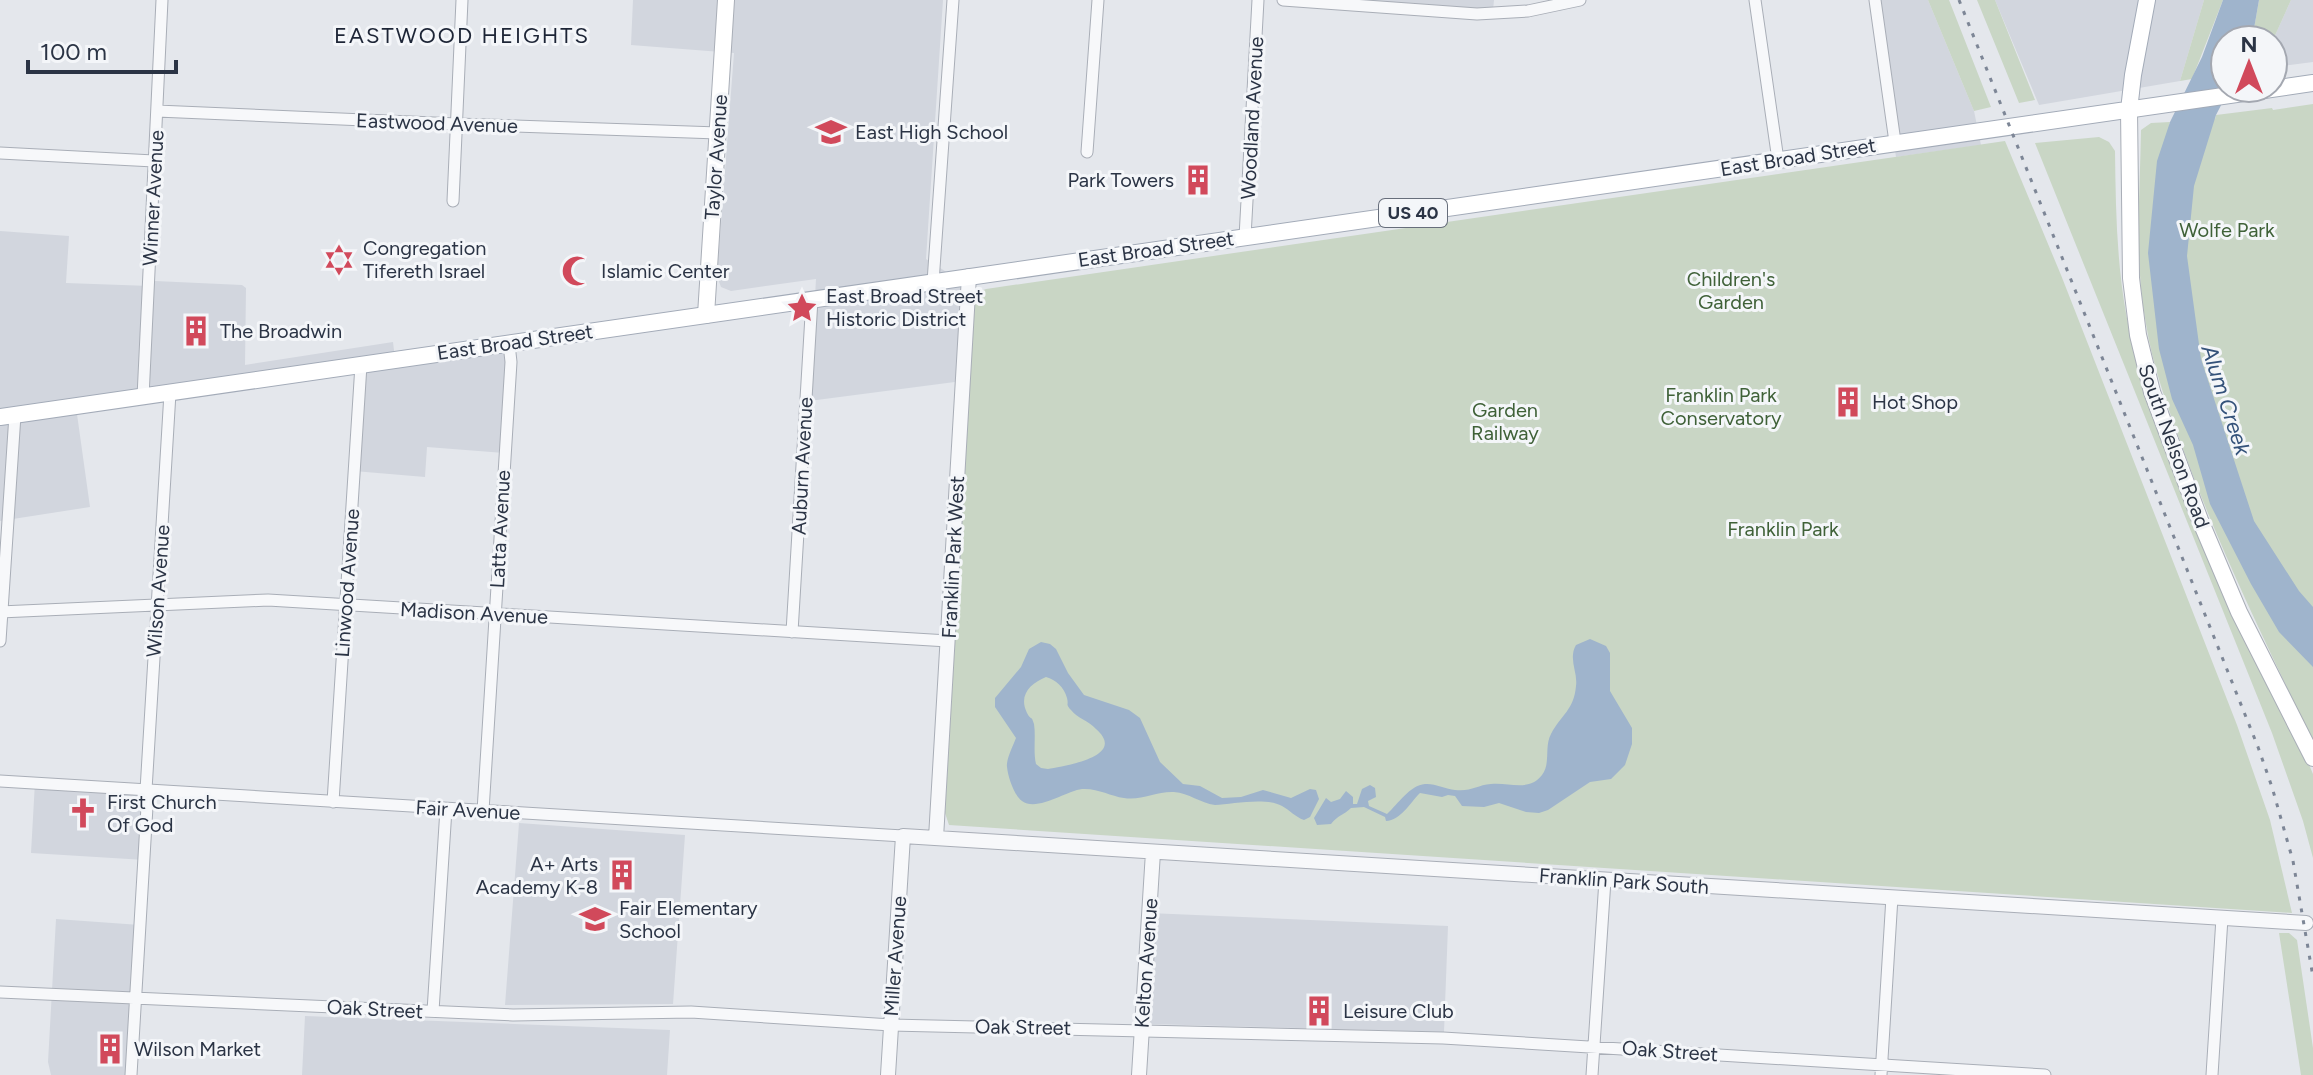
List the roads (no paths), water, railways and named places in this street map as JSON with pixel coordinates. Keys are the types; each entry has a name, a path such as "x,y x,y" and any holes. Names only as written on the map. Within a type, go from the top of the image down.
{"main road":[{"name":"Taylor Avenue","path":"706,315 726,0"},
{"name":"South Nelson Road","path":"2147,0 2129,110 2131,278 2138,335 2152,392 2200,520 2234,602 2313,758"},
{"name":"East Broad Street","path":"7,416 2313,83"}],"street":[{"name":"Winner Avenue","path":"143,397 162,0"},
{"path":"453,201 462,0"},
{"path":"933,282 953,0"},
{"path":"1087,152 1098,0"},
{"name":"Woodland Avenue","path":"1245,237 1258,0"},
{"path":"1283,0 1477,14 1528,11 1580,0"},
{"path":"1755,0 1778,160"},
{"path":"1875,0 1895,142"},
{"name":"Eastwood Avenue","path":"157,111 718,133"},
{"path":"0,153 154,161"},
{"name":"Franklin Park West","path":"936,838 969,276"},
{"name":"Auburn Avenue","path":"792,632 812,299"},
{"name":"Latta Avenue","path":"483,811 511,362 509,344"},
{"name":"Linwood Avenue","path":"333,802 361,365"},
{"name":"Wilson Avenue","path":"131,1075 170,393"},
{"path":"0,641 7,416"},
{"name":"Madison Avenue","path":"1,612 260,600 948,641"},
{"name":"Fair Avenue","path":"0,781 936,838"},
{"path":"433,1011 446,809"},
{"name":"Miller Avenue","path":"888,1075 903,836"},
{"name":"Franklin Park South","path":"936,838 2309,923"},
{"name":"Kelton Avenue","path":"1139,1075 1153,852"},
{"path":"1592,1075 1605,880"},
{"path":"1881,1070 1892,897"},
{"path":"2212,1075 2222,918"},
{"name":"Oak Street","path":"0,992 433,1011 560,1015 691,1012 891,1025 1443,1038 1594,1046 1881,1070 2045,1075"}],"water":[{"path":"2223,0 2259,0 2255,24 2214,24"},
{"path":"2209,38 2209,104 2222,104 2194,186 2187,256 2201,359 2254,521 2299,591 2313,607 2313,667 2279,632 2210,504 2193,445 2172,399 2159,349 2148,253 2157,161 2170,122"},
{"path":"1590,639 1606,646 1610,653 1610,691 1632,728 1632,744 1625,765 1611,779 1590,782 1539,813 1499,803 1484,807 1462,806 1455,796 1420,793 1400,815 1391,820 1386,821 1385,817 1364,807 1351,808 1331,824 1317,825 1314,818 1326,798 1331,802 1340,799 1346,791 1353,797 1353,804 1357,804 1362,789 1370,785 1375,788 1376,797 1368,801 1369,806 1387,814 1409,791 1420,785 1432,784 1461,790 1491,784 1525,785 1537,780 1546,765 1551,734 1570,707 1575,694 1574,650 1576,645"},
{"path":"1041,642 1050,644 1084,695 1129,710 1140,718 1160,762 1183,784 1200,786 1222,798 1241,797 1263,790 1291,798 1310,789 1316,790 1319,799 1310,817 1304,820 1275,803 1258,801 1215,805 1174,792 1130,799 1082,789 1043,803 1028,804 1022,801 1012,786 1007,767 1016,738 995,707 995,698 1021,667 1029,649","holes":["1046,677 1064,690 1071,710 1093,726 1104,739 1104,747 1090,758 1048,769 1036,764 1034,724 1024,701 1031,686"]}],"railway":[{"path":"1959,0 2258,747 2293,861 2313,977"}],"place":[{"name":"East High School","path":"831,132"},
{"name":"Park Towers","path":"1198,180"},
{"name":"Congregation Tifereth Israel","path":"339,260"},
{"name":"Islamic Center","path":"577,271"},
{"name":"East Broad Street Historic District","path":"802,308"},
{"name":"The Broadwin","path":"196,331"},
{"name":"Hot Shop","path":"1848,402"},
{"name":"First Church Of God","path":"83,813"},
{"name":"A+ Arts Academy K-8","path":"622,875"},
{"name":"Fair Elementary School","path":"595,919"},
{"name":"Leisure Club","path":"1319,1011"},
{"name":"Wilson Market","path":"110,1049"}],"district":[{"name":"EASTWOOD HEIGHTS","path":"462,35"}],"park label":[{"name":"Wolfe Park","path":"2227,230"},
{"name":"Children's Garden","path":"1731,290"},
{"name":"Franklin Park Conservatory","path":"1721,406"},
{"name":"Garden Railway","path":"1505,422"},
{"name":"Franklin Park","path":"1783,529"}],"water label":[{"name":"Alum Creek","path":"2226,400"}]}
